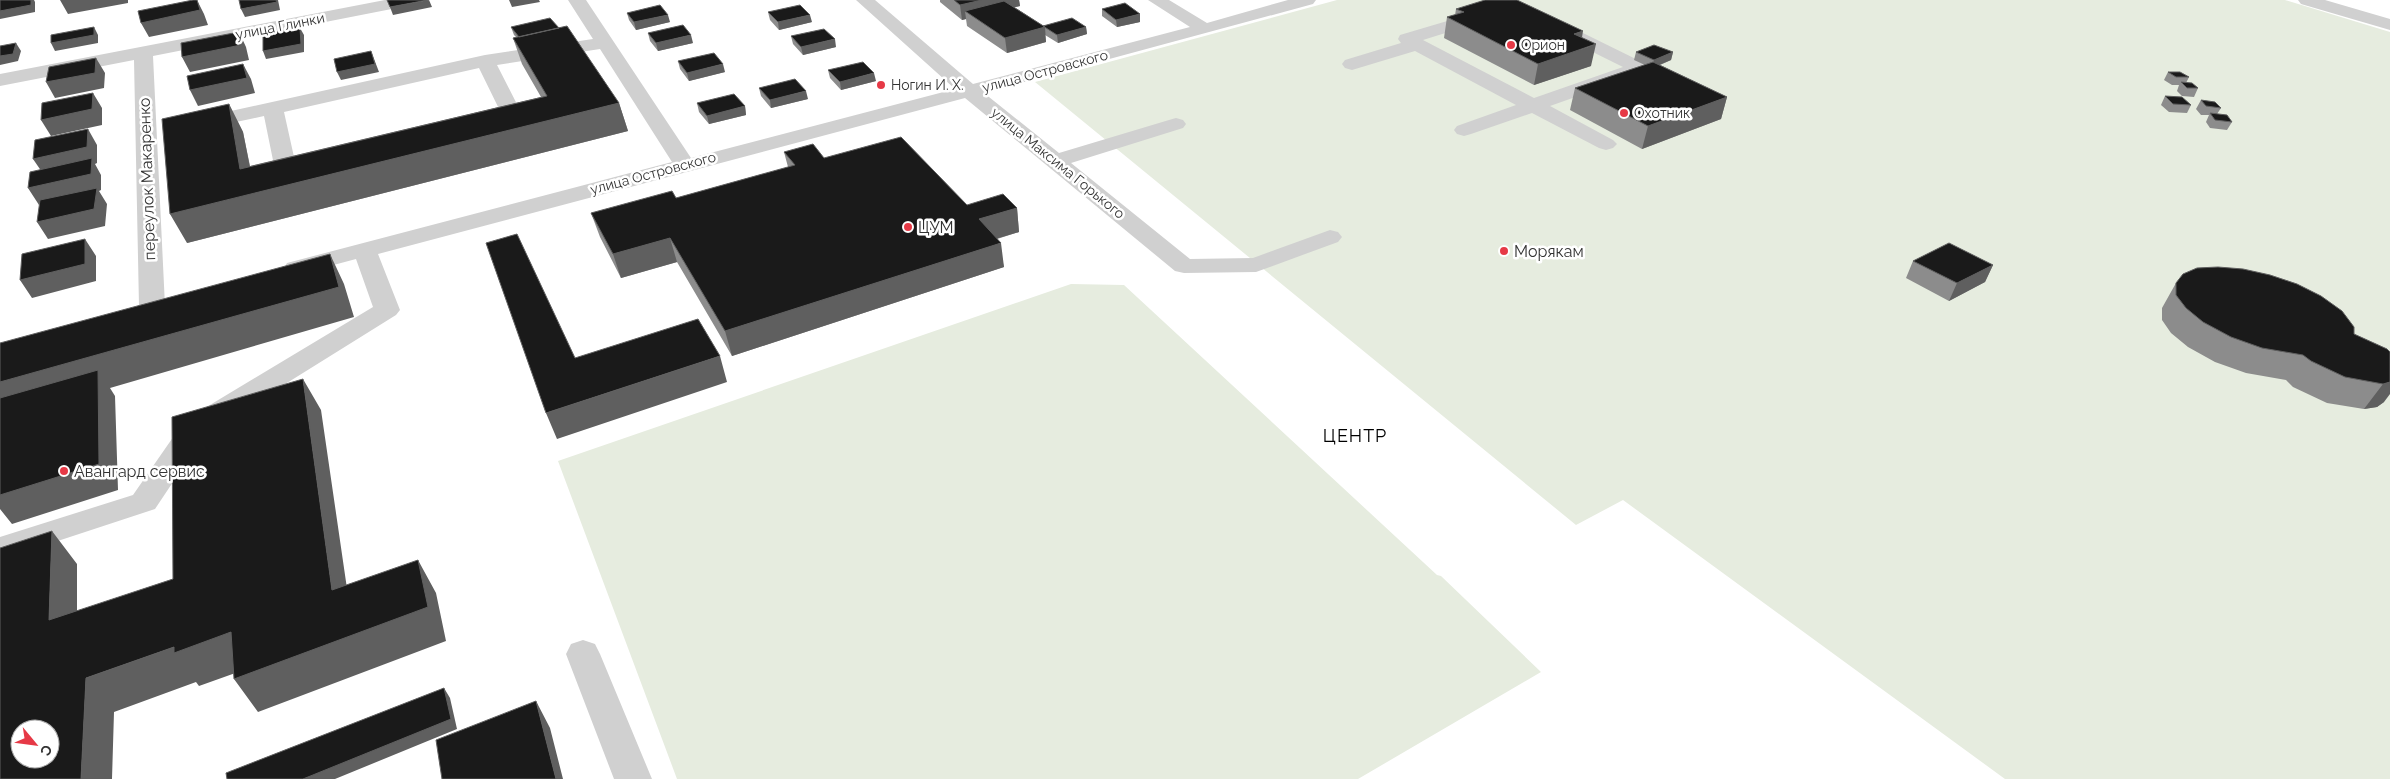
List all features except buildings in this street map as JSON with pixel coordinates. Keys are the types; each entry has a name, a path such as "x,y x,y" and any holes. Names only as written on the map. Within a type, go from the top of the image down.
{"street":[{"name":"улица Глинки","path":"0,80 412,0"},
{"path":"577,0 685,165"},
{"name":"улица Максима Горького","path":"865,0 969,91 1184,266 1256,265 1330,237"},
{"path":"1157,0 1206,29"},
{"name":"улица Островского","path":"272,274 1206,29 1307,0"},
{"path":"2306,0 2390,26"},
{"path":"1464,130 1532,105 1639,68 1508,3 1408,39 1532,105 1606,144"},
{"path":"2372,20 2390,12"},
{"path":"163,132 485,61 605,43"},
{"path":"1352,64 1417,44"},
{"name":"переулок Макаренко","path":"143,52 163,132 152,306"},
{"path":"477,129 515,120 485,61"},
{"path":"273,108 287,175 325,166"},
{"path":"1056,161 1176,124"},
{"path":"0,549 144,502 195,427 387,310 365,250"},
{"path":"583,654 633,779"}],"shaded area":[{"path":"1337,0 2285,0 2390,32 2390,779 2005,779 1623,500 1576,525 1035,82"},
{"path":"1071,284 1124,285 1437,575 1441,576 1541,672 1358,779 677,779 558,461"}],"place":[{"name":"Орион","path":"1511,45"},
{"name":"Ногин И. Х.","path":"881,85"},
{"name":"Охотник","path":"1624,113"},
{"name":"ЦУМ","path":"908,227"},
{"name":"Морякам","path":"1504,251"},
{"name":"Авангард сервис","path":"64,471"}],"district":[{"name":"ЦЕНТР","path":"1355,435"}]}
